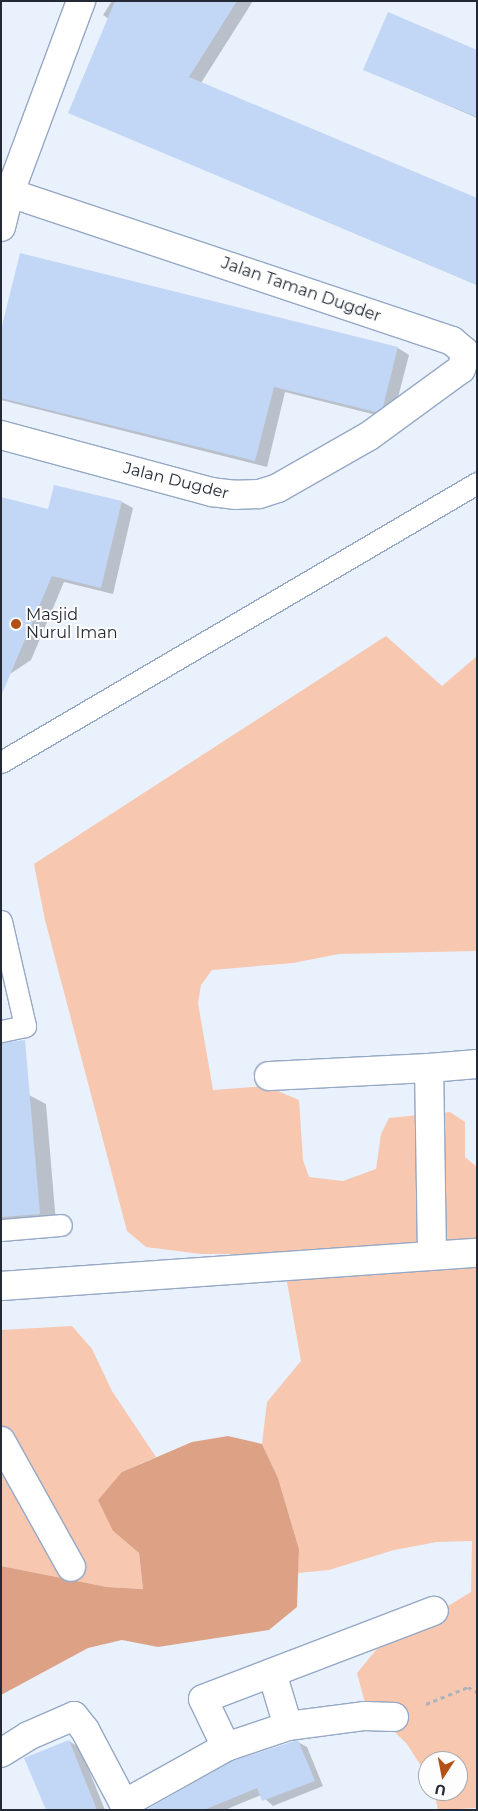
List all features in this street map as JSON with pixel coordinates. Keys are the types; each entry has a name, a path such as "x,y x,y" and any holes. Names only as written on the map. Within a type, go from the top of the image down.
{"street":[{"path":"1,228 6,191 81,1"},
{"name":"Jalan Taman Dugder","path":"6,191 452,341 460,347 465,358 461,369 369,436"},
{"name":"Jalan Dugder","path":"1,435 236,496 278,488 369,436"},
{"path":"269,1076 477,1064"},
{"path":"429,1068 432,1254"},
{"path":"1,1286 432,1254 477,1253"},
{"path":"1,1441 71,1567"},
{"path":"226,1747 203,1699 434,1611"},
{"path":"272,1673 288,1726"},
{"path":"1,1753 74,1716 85,1730 124,1804 226,1747 288,1726 365,1716 394,1717"}],"lane":[{"path":"1,762 477,483"},
{"path":"1,921 25,1026 1,1031"},
{"path":"1,1230 61,1225"}],"path":[{"path":"394,1717 468,1687 477,1692"}],"shaded area":[{"path":"386,636 442,686 477,656 477,951 339,954 293,963 212,970 201,985 198,1003 213,1090 266,1086 299,1100 303,1160 309,1177 343,1181 376,1169 381,1134 389,1118 450,1112 465,1122 465,1157 477,1167 477,1808 438,1810 436,1801 468,1801 468,1751 418,1751 418,1761 407,1744 365,1703 357,1673 376,1650 471,1592 472,1541 437,1542 394,1550 329,1570 298,1573 299,1549 278,1478 262,1444 267,1402 301,1361 282,1254 201,1254 146,1247 127,1231 45,920 34,864"},
{"path":"72,1326 92,1349 112,1391 156,1457 122,1472 113,1531 139,1553 143,1589 107,1587 1,1566 1,1330"},
{"path":"228,1436 262,1444 278,1478 299,1549 297,1607 269,1630 158,1647 122,1640 88,1648 1,1695 1,1566 107,1587 143,1589 139,1553 113,1531 98,1500 122,1472 192,1442"}],"building":[{"path":"115,1 237,1 189,77 477,198 477,285 68,113"},
{"path":"388,12 477,50 477,117 363,70"},
{"path":"20,253 398,347 383,407 376,412 274,387 255,461 1,398 1,330"},
{"path":"54,485 122,501 101,588 52,576 1,696 1,497 48,509"},
{"path":"25,1040 40,1214 1,1217 1,1043"},
{"path":"69,1740 97,1810 46,1810 24,1758"},
{"path":"298,1740 315,1781 262,1801 257,1788 204,1810 146,1810 232,1761"}],"place":[{"name":"Masjid Nurul Iman","path":"16,624"}]}
